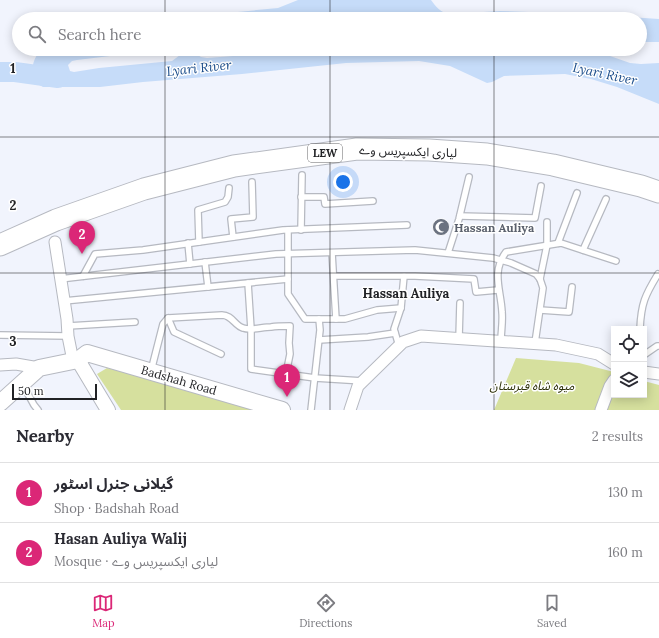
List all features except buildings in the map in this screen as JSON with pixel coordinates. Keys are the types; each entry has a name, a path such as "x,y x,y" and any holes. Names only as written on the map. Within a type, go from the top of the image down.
{"highway":[{"name":"لیاری ایکسپریس وے","path":"0,245 56,220 144,189 234,166 357,149 429,150 487,154 553,165 641,186 659,192"}],"main road":[{"name":"Badshah Road","path":"75,360 87,353 282,410"},
{"path":"0,403 39,368 75,360"}],"street":[{"path":"55,242 68,331 75,360 106,409"},
{"path":"350,410 358,386 403,342 421,336 556,345 598,354 611,362"},
{"path":"0,365 16,364 39,368"},
{"path":"647,372 659,374"},
{"path":"601,410 611,384"}],"lane":[{"path":"301,230 302,175"},
{"path":"448,253 460,216 469,177"},
{"path":"233,237 231,219 253,217 252,182"},
{"path":"460,216 535,218 541,186"},
{"path":"199,242 198,210 225,202 228,197 228,188"},
{"path":"558,244 577,193"},
{"path":"301,197 324,197 325,204 373,201"},
{"path":"583,250 606,199"},
{"path":"540,279 547,245 547,222"},
{"path":"83,276 95,254 143,250 288,230 407,225"},
{"path":"288,230 288,294 305,319 345,319 377,310 401,308"},
{"path":"188,243 190,264"},
{"path":"501,341 502,312 498,290 500,260 506,252 558,244 583,250 616,261"},
{"path":"60,279 288,254 416,250 493,258 536,274 540,279 543,288 536,343"},
{"path":"332,253 336,319"},
{"path":"205,262 208,287"},
{"path":"640,326 641,312 647,292 658,274"},
{"path":"334,276 404,276 474,279 476,292 498,290"},
{"path":"399,346 394,329 401,308 404,276"},
{"path":"64,301 288,279"},
{"path":"248,283 252,329 251,369 315,378 364,381"},
{"path":"540,310 569,312 572,287"},
{"path":"459,338 460,303"},
{"path":"151,372 163,324 168,318 226,315 242,328 252,329 270,326 290,326 290,354 286,374"},
{"path":"168,318 174,332 221,354"},
{"path":"311,410 320,330 319,319"},
{"path":"0,335 68,331 135,322"},
{"path":"319,340 368,337 395,333"},
{"path":"647,353 659,346"},
{"path":"22,383 38,410"}],"green space":[{"name":"میوہ شاہ قبرستان","path":"516,358 579,363 611,371 611,398 647,398 647,382 659,385 659,410 494,410"},
{"path":"107,368 280,410 121,410 97,374"}],"water":[{"path":"298,0 431,0 444,12 237,12 278,8"},
{"path":"500,11 528,12 483,12"},
{"path":"647,18 659,19 659,42 647,42"},
{"path":"36,56 110,56 72,61 68,65 70,71 74,72 172,61 179,56 199,56 207,58 233,56 610,56 630,63 659,63 659,104 617,87 591,79 565,74 504,76 487,83 450,66 419,61 346,63 100,87 43,87 34,82 32,69"}],"waterway":[{"name":"Lyari River","path":"0,72 15,72 58,78"}],"place":[{"name":"Hassan Auliya","path":"441,227"},
{"name":"Hasan Auliya Walij","path":"82,254"},
{"name":"گیلانی جنرل اسٹور","path":"287,397"}],"district":[{"name":"Hassan Auliya","path":"406,293"}]}
